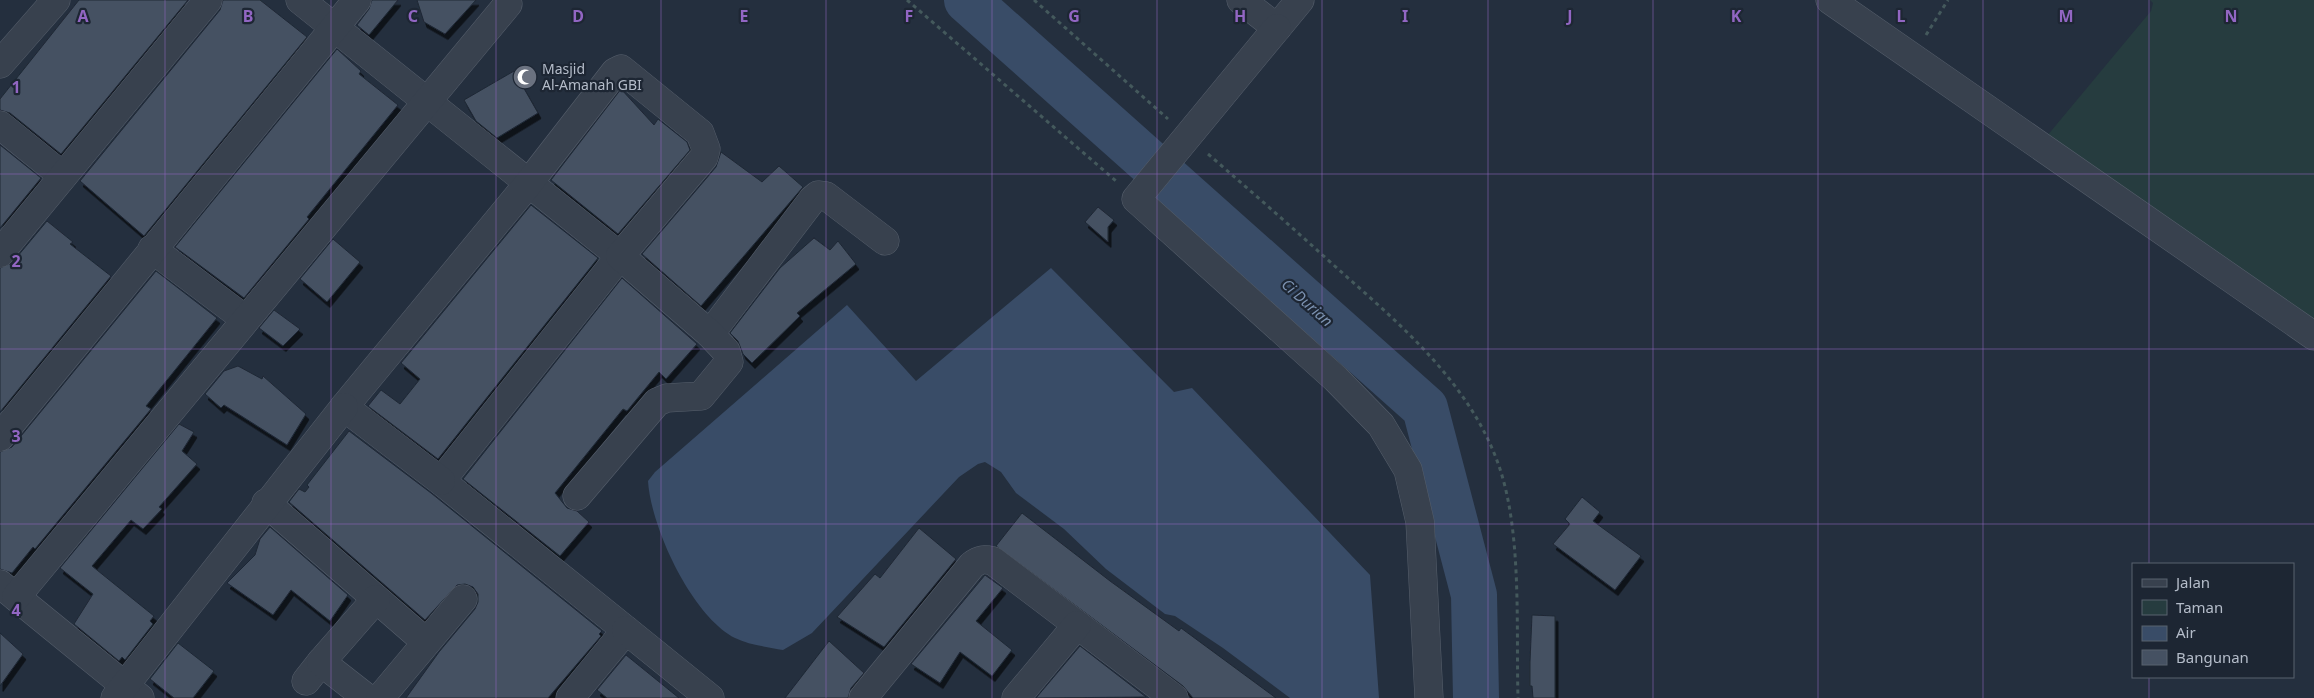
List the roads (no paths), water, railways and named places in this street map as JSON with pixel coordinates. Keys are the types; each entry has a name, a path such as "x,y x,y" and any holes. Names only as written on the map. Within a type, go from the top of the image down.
{"street":[{"path":"0,64 56,0"},
{"path":"0,253 208,0"},
{"path":"300,0 620,256 710,334 726,351 729,362 727,367 701,396 667,398 657,402 576,496"},
{"path":"0,437 357,0"},
{"path":"1241,0 1277,28"},
{"path":"1300,0 1140,194 1336,379 1381,425 1408,470 1420,522 1429,698"},
{"path":"1830,0 2314,336"},
{"path":"441,482 620,256 704,157 706,149 700,133 623,70 618,69 615,72 528,184 266,503 127,694 8,591 245,319 508,4"},
{"path":"0,125 63,176"},
{"path":"710,334 812,200 818,195 826,196 885,241"},
{"path":"152,249 245,319"},
{"path":"344,407 441,482 710,698"},
{"path":"266,503 426,642"},
{"path":"863,698 978,560 993,562 1173,698"},
{"path":"366,698 314,671 376,599"},
{"path":"380,698 463,599"},
{"path":"1016,698 1076,625"},
{"path":"570,698 626,630"}],"water":[{"path":"1051,268 1174,392 1192,388 1370,575 1379,698 1290,698 1223,648 1175,616 1165,614 1106,569 1064,529 1016,493 1001,472 985,462 978,464 959,477 812,633 783,650 752,644 735,638 719,627 704,611 676,569 657,522 648,481 655,472 847,305 916,381"}],"waterway":[{"name":"Ci Durian","path":"967,0 1425,408 1474,595 1476,698"}],"place":[{"name":"Masjid Al-Amanah GBI","path":"525,77"}]}
